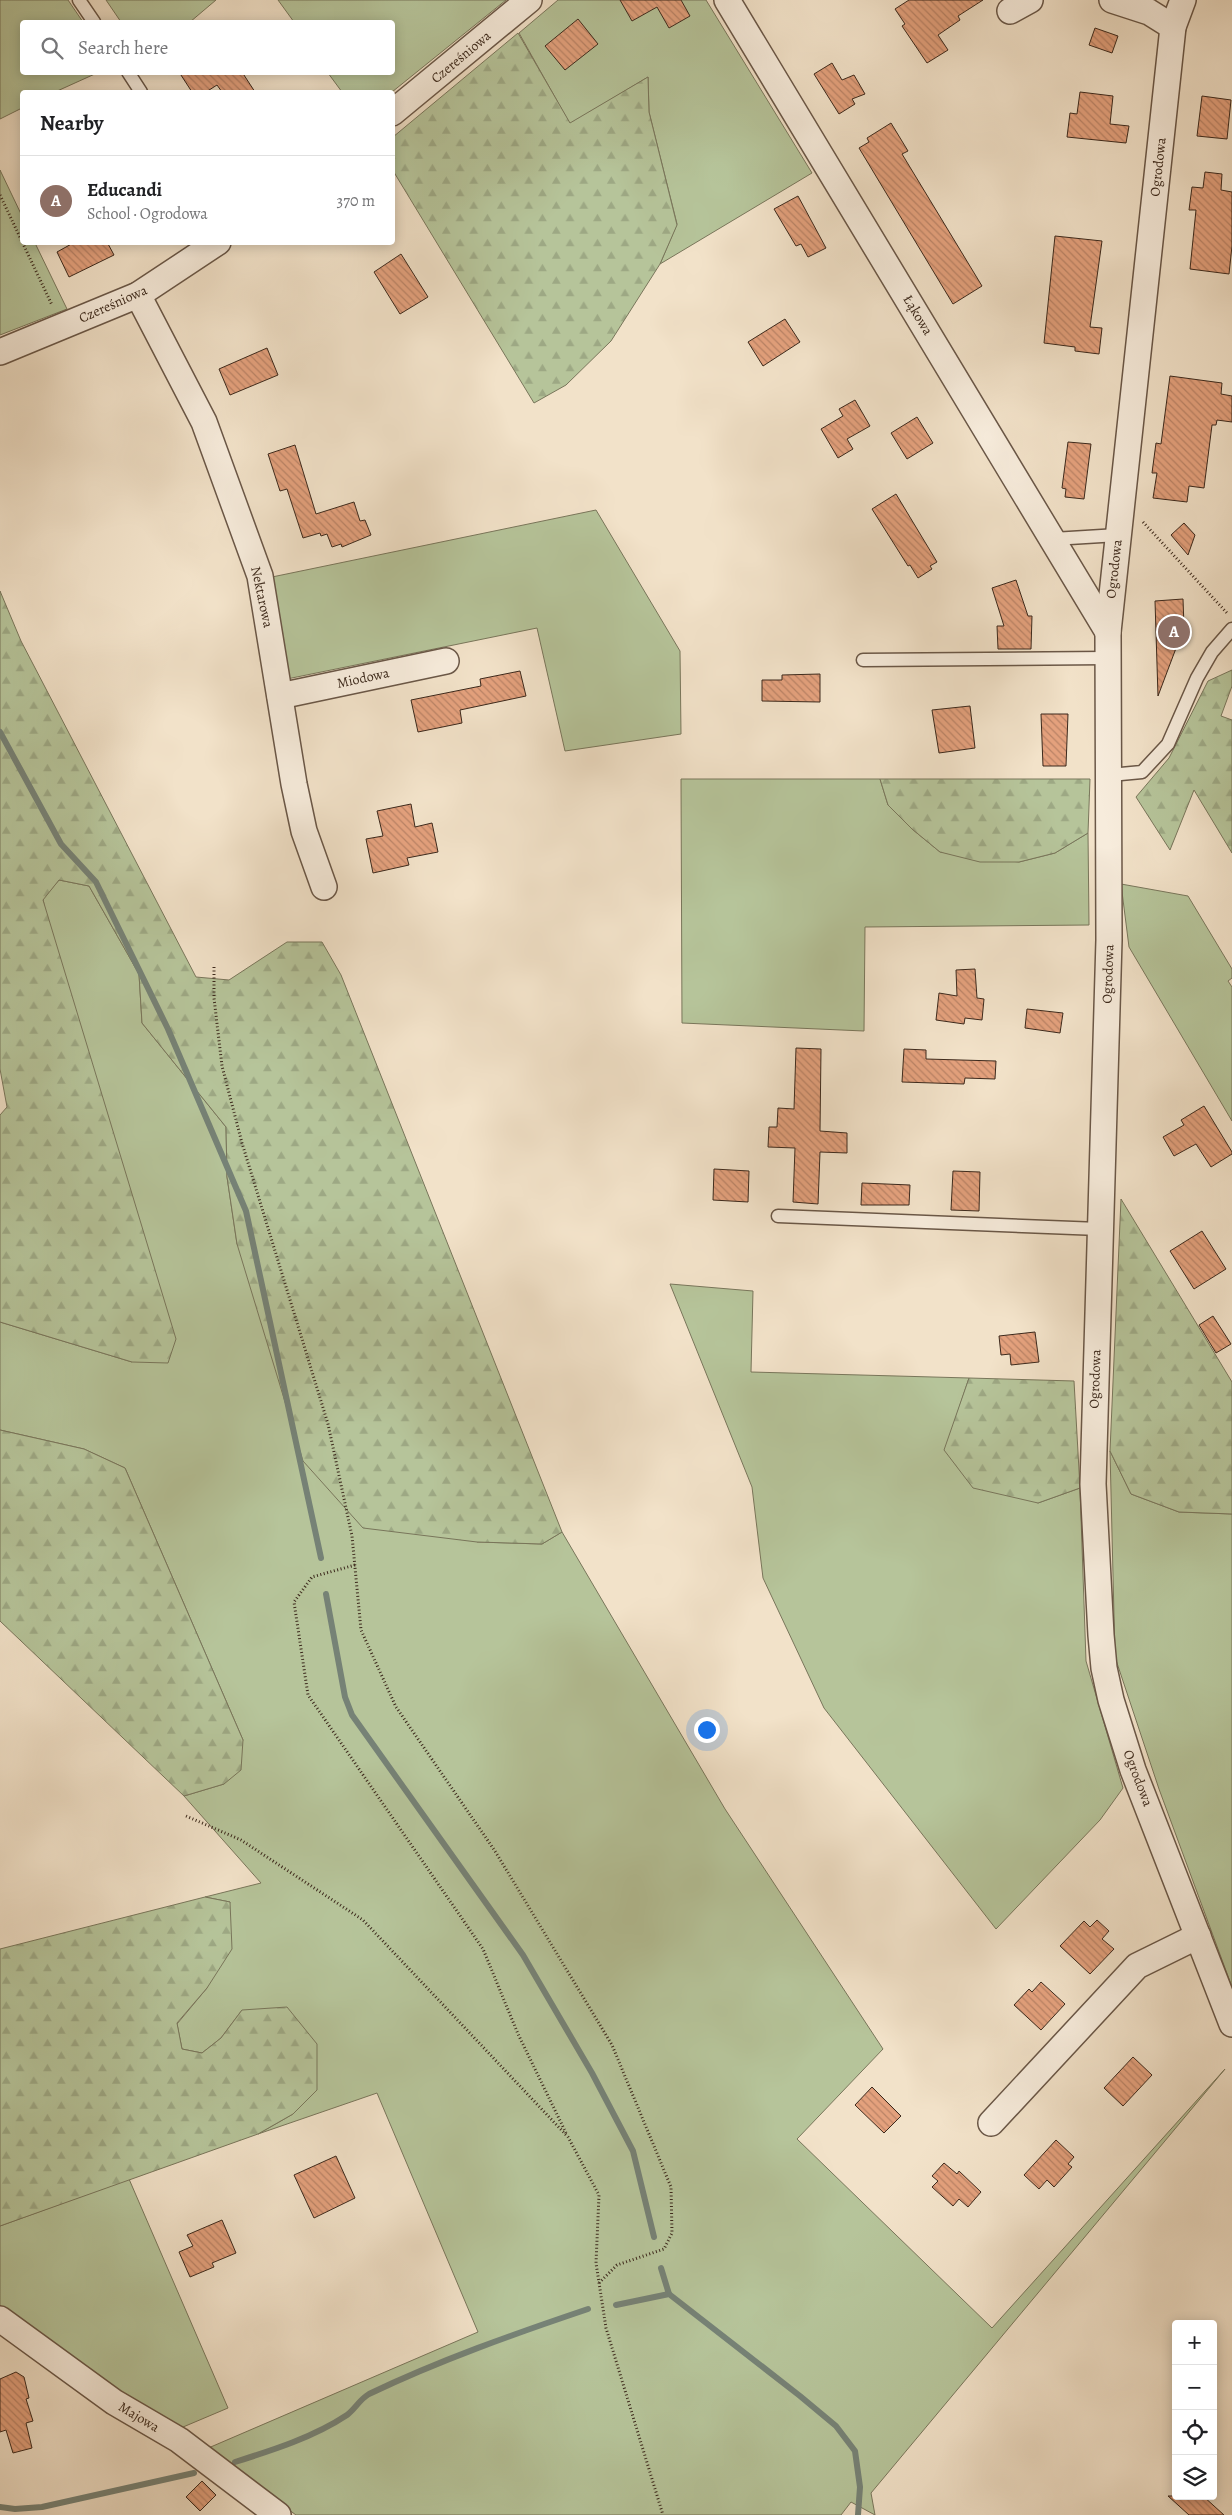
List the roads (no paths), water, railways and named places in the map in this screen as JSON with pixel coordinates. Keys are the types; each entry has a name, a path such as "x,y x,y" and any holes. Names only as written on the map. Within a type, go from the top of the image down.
{"street":[{"name":"Czereśniowa","path":"395,111 529,0"},
{"name":"Łąkowa","path":"727,0 1108,632"},
{"path":"1112,0 1149,12 1173,27"},
{"name":"Ogrodowa","path":"1183,0 1173,27 1108,632 1110,775 1109,940 1093,1484 1104,1668 1120,1733 1232,2024"},
{"name":"Czereśniowa","path":"0,352 138,295 213,245"},
{"name":"Nektarowa","path":"138,295 204,422 260,576 294,784 304,831 324,887"},
{"name":"Miodowa","path":"280,696 446,660"},
{"path":"991,2123 1137,1966 1198,1936"},
{"name":"Majowa","path":"0,2319 114,2402 179,2440 278,2515"}],"lane":[{"path":"78,0 93,20"},
{"path":"130,75 140,90"},
{"path":"1053,539 1119,524"},
{"path":"1110,775 1142,772 1168,744 1212,652 1232,629"},
{"path":"863,660 1107,658"},
{"path":"778,1216 1099,1229"}],"waterway":[{"path":"0,732 61,844 96,882 168,1029 246,1211 321,1558"},
{"path":"326,1594 345,1697 352,1715 523,1955 592,2073 633,2151 654,2237"},
{"path":"661,2268 669,2294"},
{"path":"616,2305 669,2294 836,2426 855,2451 860,2487 858,2515"},
{"path":"235,2462 278,2448 321,2430 347,2415 369,2394 423,2370 505,2338 588,2309"},
{"path":"0,2507 15,2509 42,2507 194,2473"}],"place":[{"name":"Educandi","path":"1174,632"}]}
